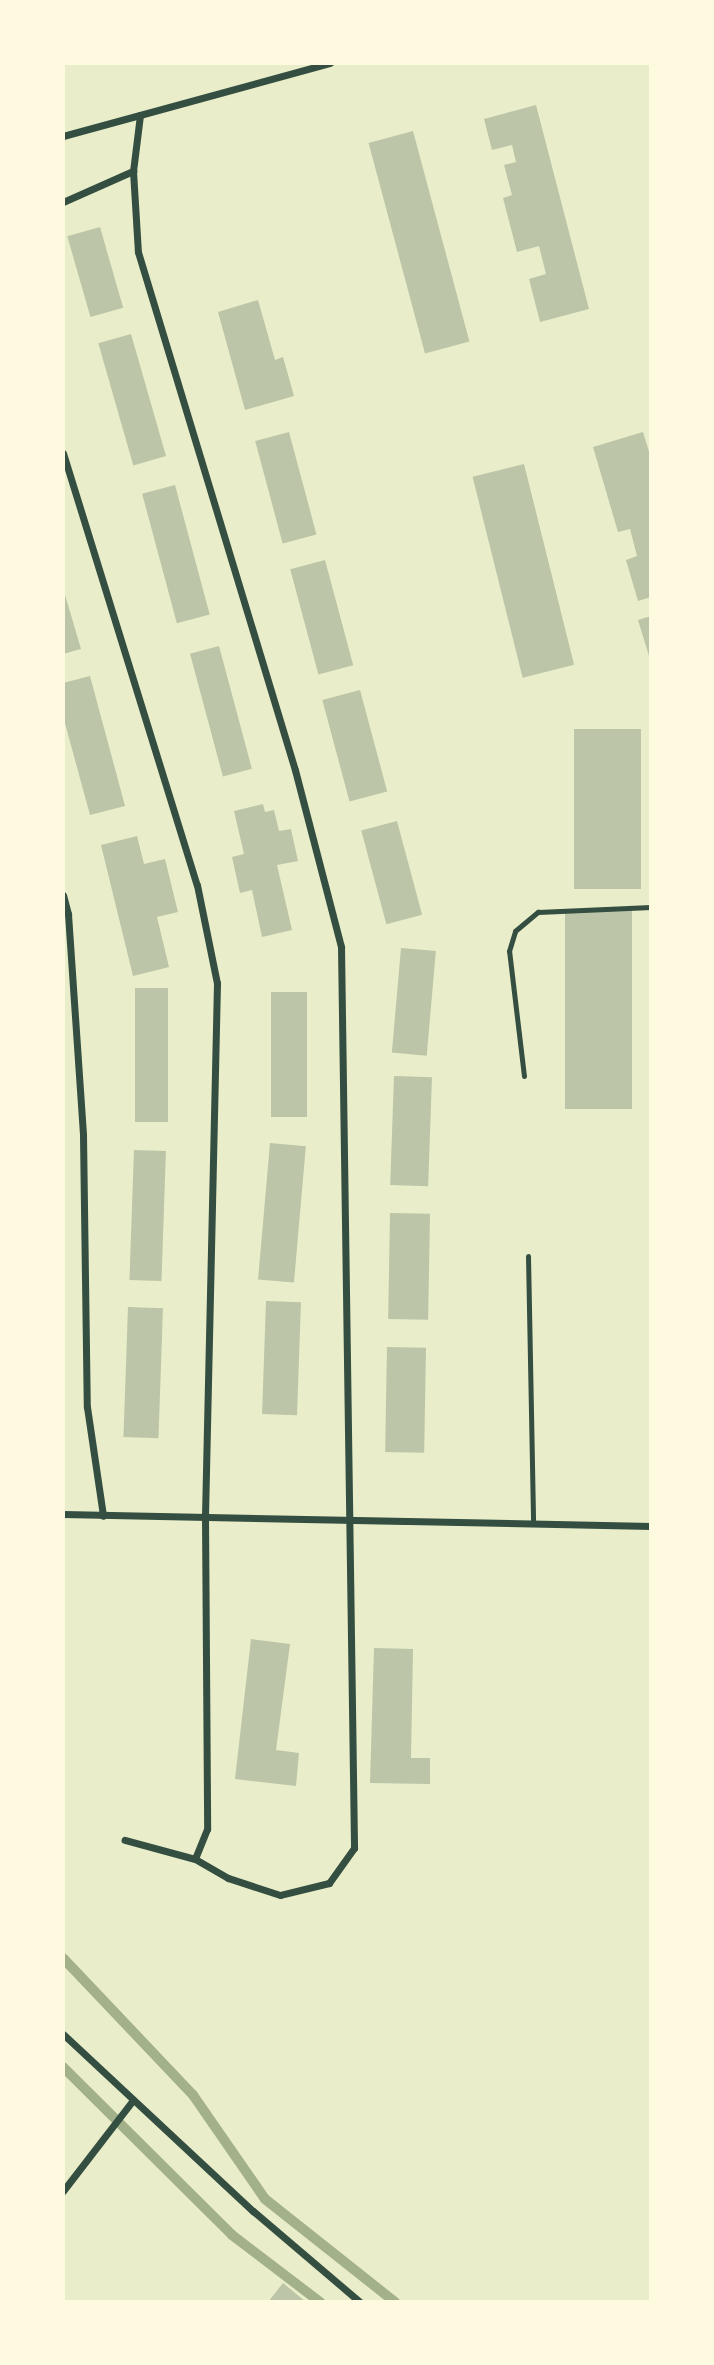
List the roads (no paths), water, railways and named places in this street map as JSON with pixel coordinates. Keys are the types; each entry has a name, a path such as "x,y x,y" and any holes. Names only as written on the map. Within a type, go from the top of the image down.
{"street":[{"path":"63,136 330,63"},
{"path":"125,1840 195,1859 228,1878 281,1895 329,1883 354,1848 341,947 295,770 138,253 133,171 140,115"},
{"path":"63,202 133,171"},
{"path":"63,453 197,885 217,984 205,1517 207,1829 195,1859"},
{"path":"63,895 68,914 83,1135 87,1407 103,1516"},
{"path":"63,1514 651,1526"},
{"path":"63,2034 133,2100 360,2302"},
{"path":"63,2191 133,2100"}],"lane":[{"path":"524,1076 509,951 516,931 538,912 651,907"},
{"path":"528,1256 533,1522"}],"waterway":[{"path":"63,1958 193,2095 265,2199 395,2302"},
{"path":"63,2067 232,2235 320,2302"}]}
